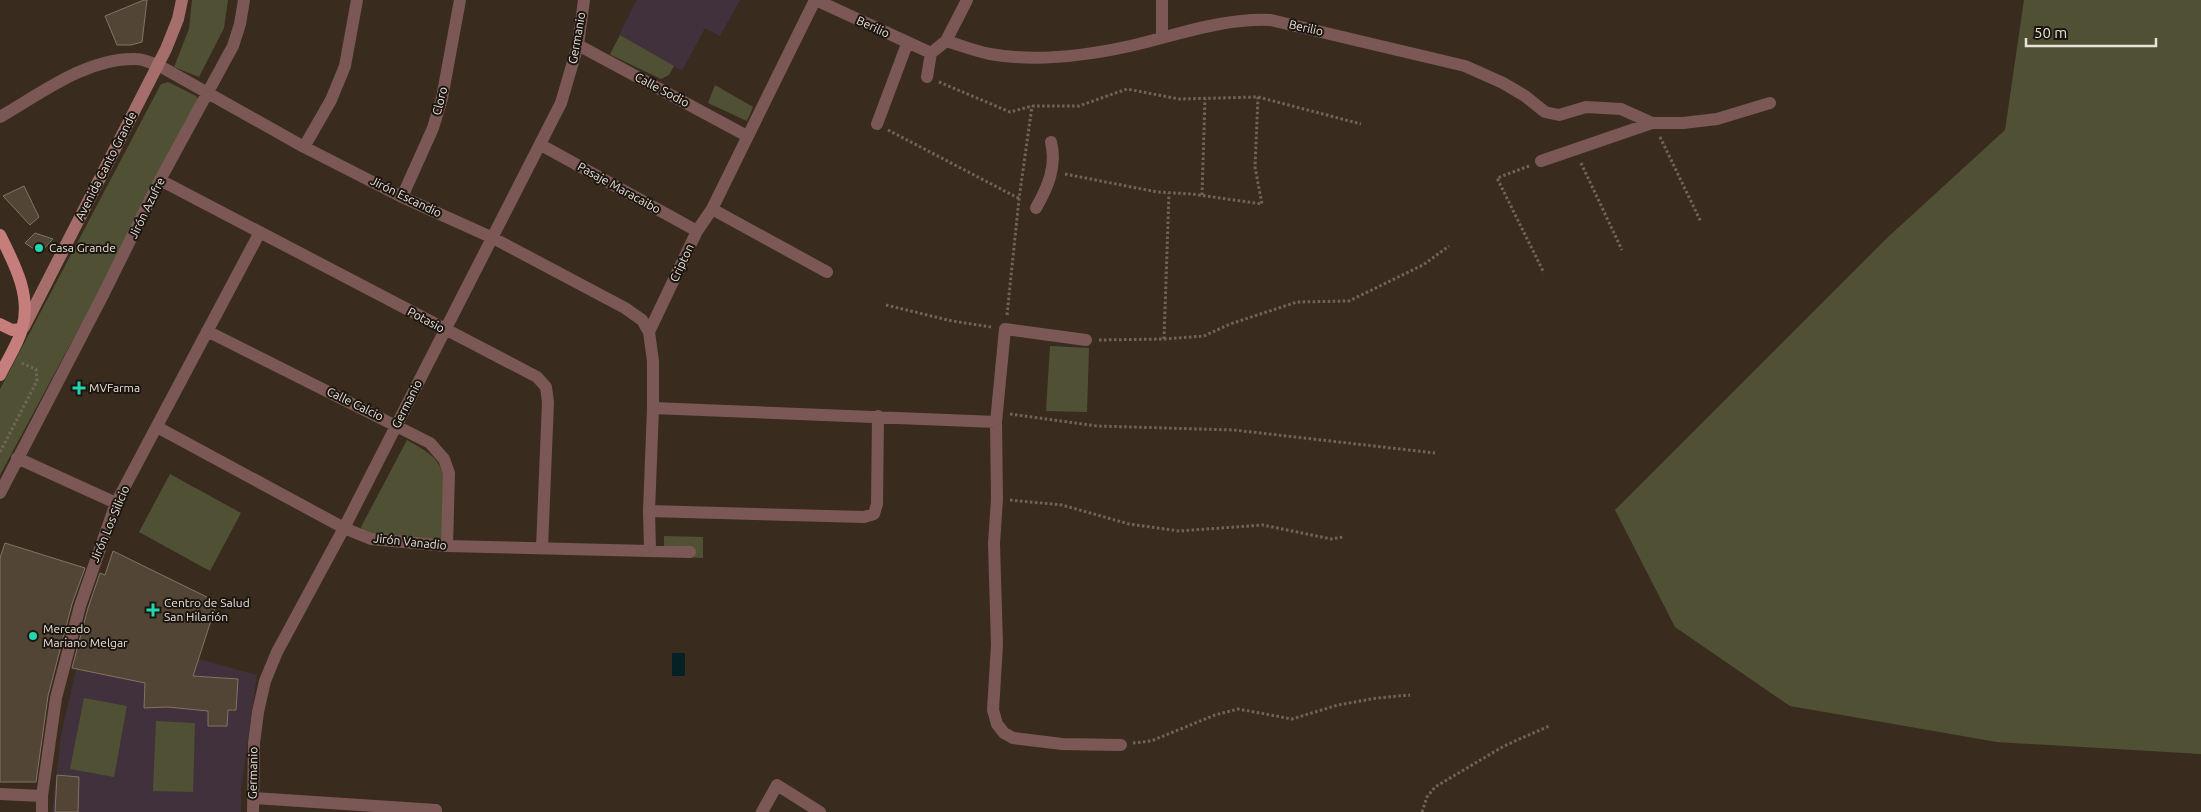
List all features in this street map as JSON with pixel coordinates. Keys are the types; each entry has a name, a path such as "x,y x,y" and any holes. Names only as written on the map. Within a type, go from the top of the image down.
{"main road":[{"path":"0,235 19,276 25,308 22,329 0,375"},
{"path":"0,324 12,330 22,329"}],"street":[{"name":"Avenida Canto Grande","path":"22,329 158,65 178,19 182,0"},
{"name":"Jirón Azufre","path":"0,493 103,296 160,180 233,46 240,24 244,0"},
{"path":"304,147 331,100 345,66 357,0"},
{"name":"Cloro","path":"402,197 433,128 442,98 460,0"},
{"name":"Germanio","path":"253,812 254,743 265,681 292,621 344,528 561,103 578,45 584,0"},
{"name":"Berilio","path":"816,0 907,44 931,53"},
{"name":"Cripton","path":"649,332 697,230 712,209 816,0"},
{"path":"927,77 931,53 946,41 967,0"},
{"path":"1162,0 1162,38"},
{"name":"Berilio","path":"946,41 989,54 1027,58 1094,54 1221,23 1249,19 1271,20 1466,66 1503,83 1525,96 1546,112 1560,115 1586,107 1621,109 1652,123"},
{"path":"877,124 907,44"},
{"name":"Calle Sodio","path":"578,45 747,136"},
{"name":"Jirón Escandio","path":"0,117 87,68 112,61 137,59 158,65 304,147 402,197 493,238 626,308 642,320 649,332"},
{"path":"1542,161 1575,151 1625,130 1652,123 1682,124 1717,119 1770,104"},
{"path":"1036,208 1052,172 1054,155 1052,142"},
{"name":"Pasaje Maracaibo","path":"541,144 697,230"},
{"name":"Potasio","path":"160,180 537,377 546,387 548,402 542,548"},
{"path":"712,209 827,272"},
{"name":"Jirón Los Silicio","path":"42,812 42,796 59,688 80,606 116,503 260,232"},
{"path":"1086,340 1005,329 997,417 997,499 994,544 997,645 993,710 997,724 1004,733 1013,738 1062,744 1121,744"},
{"name":"Calle Calcio","path":"207,331 397,424 430,443 444,458 449,473 447,546"},
{"path":"649,332 653,360 653,408 648,511 650,550"},
{"path":"653,408 878,416 997,417"},
{"path":"648,511 864,518 874,514 877,504 878,416"},
{"name":"Jirón Vanadio","path":"157,426 344,528 371,539 447,546 690,552"},
{"path":"17,458 116,503"},
{"path":"762,812 777,785 820,812"},
{"path":"0,794 42,796"},
{"path":"253,798 436,811"}],"path":[{"path":"927,77 1010,112 1032,106 1079,106 1127,89 1179,99 1258,97 1361,124"},
{"path":"1052,172 1157,192 1202,195 1262,204 1255,168 1258,97"},
{"path":"1202,195 1205,99"},
{"path":"886,305 952,321 1005,329 1019,199 1032,106"},
{"path":"1652,123 1701,222"},
{"path":"877,124 1036,208"},
{"path":"1575,151 1622,250"},
{"path":"1542,161 1497,178 1544,273"},
{"path":"1164,339 1169,193"},
{"path":"1086,340 1164,339 1204,336 1230,324 1296,302 1350,301 1423,265 1449,246"},
{"path":"0,452 37,381 36,369 15,360"},
{"path":"997,417 1097,426 1234,430 1435,453"},
{"path":"997,499 1062,505 1130,524 1179,532 1263,525 1331,539 1343,538"},
{"path":"1121,744 1151,741 1215,715 1238,709 1292,718 1338,705 1377,698 1410,695"},
{"path":"1422,812 1426,797 1434,787 1504,746 1549,726"}],"shaded area":[{"path":"637,0 740,0 720,36 705,28 682,71 619,35"},
{"path":"84,634 199,659 257,675 241,788 241,812 52,812 61,735"}],"green space":[{"path":"192,0 228,0 224,28 199,77 174,67 189,29"},
{"path":"2024,0 2201,0 2201,754 1997,742 1790,706 1675,627 1615,510 1887,238 2005,130"},
{"path":"620,35 674,66 669,75 661,79 611,55"},
{"path":"168,82 196,96 200,103 0,475 0,389 161,84"},
{"path":"715,85 753,107 747,121 708,103"},
{"path":"1050,346 1089,348 1087,412 1046,411"},
{"path":"407,440 430,454 438,463 444,477 444,550 366,535 361,527"},
{"path":"170,474 241,513 210,571 139,532"},
{"path":"664,536 703,537 703,558 664,556"},
{"path":"84,698 127,706 114,777 70,769"},
{"path":"156,721 195,723 193,792 153,791"}],"water":[{"path":"672,653 685,653 685,676 672,676"}],"building":[{"path":"147,0 142,42 131,45 117,45 105,16"},
{"path":"24,186 39,217 30,225 3,196"},
{"name":"Casa Grande","path":"35,233 53,239 40,253 25,243"},
{"name":"Mercado Mariano Melgar","path":"5,543 85,568 72,604 48,696 36,782 0,782 0,558"},
{"path":"113,551 217,602 193,676 238,679 236,710 228,710 227,726 208,726 208,711 168,707 144,708 145,683 72,668 88,608 100,573 105,575"},
{"path":"57,775 79,777 78,812 55,812"}],"place":[{"name":"Casa Grande","path":"39,248"},
{"name":"MVFarma","path":"79,388"},
{"name":"Centro de Salud San Hilarión","path":"153,610"},
{"name":"Mercado Mariano Melgar","path":"33,636"}]}
